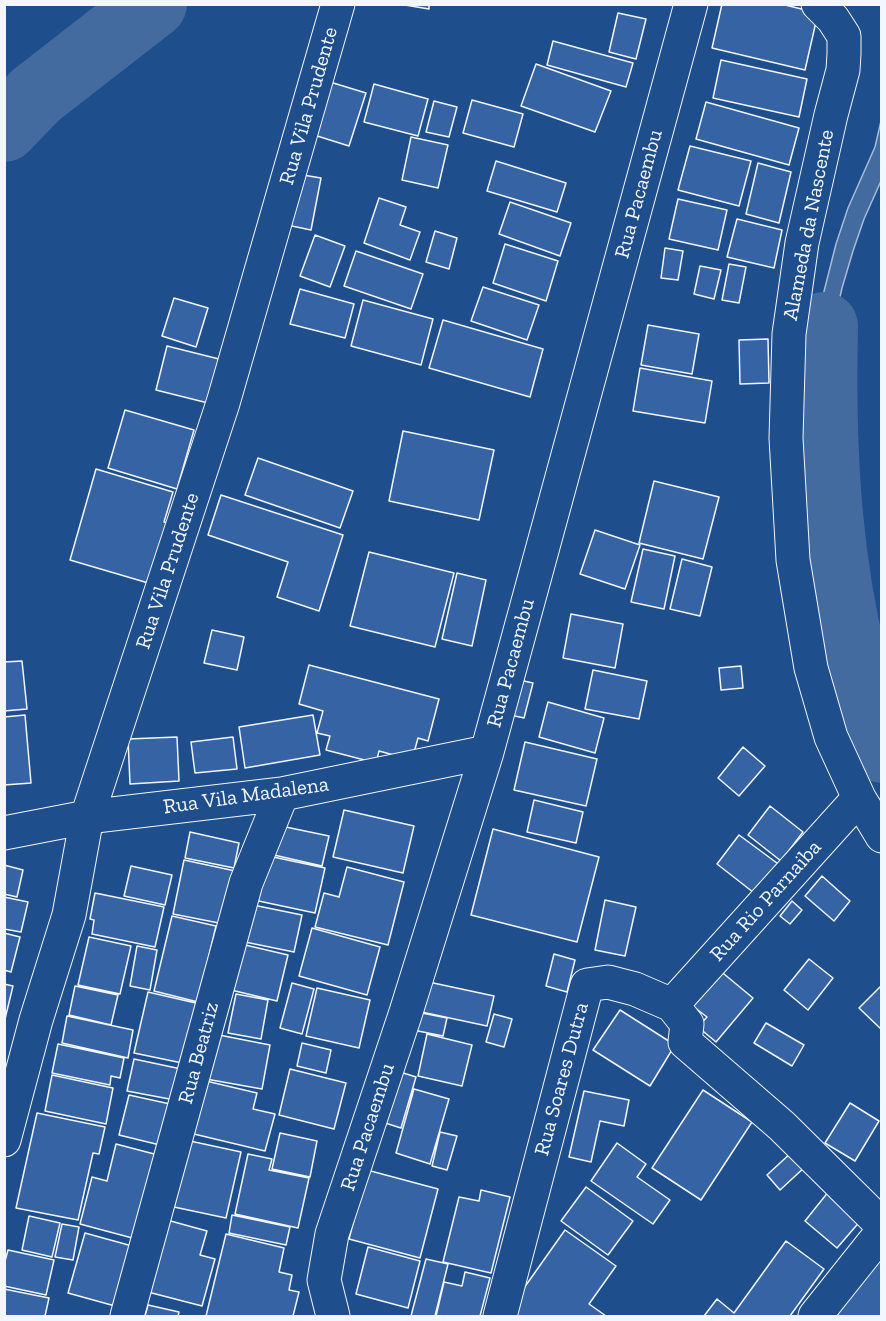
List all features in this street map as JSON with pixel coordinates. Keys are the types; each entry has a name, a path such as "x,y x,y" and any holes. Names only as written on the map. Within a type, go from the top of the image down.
{"street":[{"name":"Rua Vila Prudente","path":"4,1140 36,1020 69,915 87,817 223,403 338,4"},
{"name":"Rua Pacaembu","path":"333,1317 324,1280 332,1234 406,1012 487,752 691,4"},
{"name":"Alameda da Nascente","path":"818,4 833,19 844,36 844,62 802,243 789,334 786,438 794,560 811,668 831,736 859,798 882,836"},
{"name":"Rua Vila Madalena","path":"4,832 87,817 282,794 487,752"},
{"name":"Rua Beatriz","path":"127,1317 246,883 282,794"},
{"name":"Rua Rio Parnaiba","path":"672,1005 859,798"},
{"name":"Rua Soares Dutra","path":"500,1317 587,985 608,982 636,989 672,1005"},
{"path":"672,1005 687,1024 685,1042 782,1126 882,1225"},
{"path":"815,1317 882,1232"}],"water":[{"path":"881,121 881,181 853,251 833,328 816,323 836,244 848,208 875,147"}],"building":[{"path":"399,4 429,4 429,9"},
{"path":"722,4 781,4 818,13 805,70 712,48"},
{"path":"618,13 646,19 636,59 609,52"},
{"path":"553,41 633,63 626,87 547,65"},
{"path":"721,60 807,79 799,117 713,98"},
{"path":"536,64 611,91 595,132 521,106"},
{"path":"330,82 366,93 349,146 314,135"},
{"path":"374,84 428,99 418,136 364,122"},
{"path":"472,100 523,114 514,147 463,133"},
{"path":"434,101 457,107 449,137 426,132"},
{"path":"706,102 799,128 789,165 696,139"},
{"path":"411,137 448,145 438,188 402,180"},
{"path":"690,146 751,161 739,206 678,190"},
{"path":"496,161 566,183 557,212 487,191"},
{"path":"758,163 791,172 779,223 746,214"},
{"path":"297,174 321,178 311,230 287,225"},
{"path":"379,198 406,207 400,225 420,232 410,260 364,243"},
{"path":"678,199 727,210 718,250 669,239"},
{"path":"510,202 571,223 560,256 499,234"},
{"path":"737,219 782,230 774,268 727,257"},
{"path":"435,231 457,238 449,269 426,262"},
{"path":"315,235 345,246 330,287 300,276"},
{"path":"505,244 558,261 546,301 493,283"},
{"path":"665,248 683,251 678,280 661,278"},
{"path":"356,251 423,274 411,309 344,286"},
{"path":"729,264 746,267 739,303 722,300"},
{"path":"700,266 721,270 714,299 694,294"},
{"path":"483,287 539,305 527,340 471,321"},
{"path":"300,289 354,304 345,338 290,324"},
{"path":"174,298 208,308 196,347 162,336"},
{"path":"363,300 433,319 421,365 351,346"},
{"path":"443,320 543,349 530,397 429,368"},
{"path":"648,325 699,334 692,374 641,365"},
{"path":"768,339 769,383 740,384 739,340"},
{"path":"167,346 223,360 212,404 156,390"},
{"path":"640,368 712,381 705,423 633,411"},
{"path":"125,410 194,430 177,489 108,468"},
{"path":"403,431 494,450 479,520 389,501"},
{"path":"258,458 353,491 340,528 245,495"},
{"path":"96,469 173,492 164,522 172,524 155,585 70,560"},
{"path":"654,481 719,497 703,559 639,543"},
{"path":"221,495 343,535 319,611 277,597 288,562 208,535"},
{"path":"595,530 640,545 625,589 580,574"},
{"path":"643,549 675,556 664,609 631,602"},
{"path":"369,552 454,573 435,647 350,626"},
{"path":"682,559 712,567 700,616 670,609"},
{"path":"457,573 486,580 472,646 442,639"},
{"path":"571,614 623,624 615,668 563,658"},
{"path":"212,630 244,637 237,670 204,663"},
{"path":"22,661 27,709 4,711 4,662"},
{"path":"309,665 439,699 428,741 418,738 412,760 379,751 376,763 326,750 330,736 317,733 323,711 299,704"},
{"path":"741,666 743,688 721,690 719,668"},
{"path":"593,670 647,681 639,719 585,709"},
{"path":"515,679 533,683 524,718 506,714"},
{"path":"548,702 604,718 595,753 539,737"},
{"path":"25,715 31,783 4,785 4,717"},
{"path":"313,715 320,755 245,768 239,727"},
{"path":"177,737 179,781 130,784 128,739"},
{"path":"233,737 237,769 195,773 191,742"},
{"path":"525,742 597,759 586,806 514,790"},
{"path":"743,747 765,766 739,796 718,778"},
{"path":"534,800 583,812 576,843 527,832"},
{"path":"770,806 803,832 781,861 748,835"},
{"path":"344,810 414,826 403,873 333,857"},
{"path":"281,826 329,836 322,866 274,855"},
{"path":"493,829 599,857 577,942 471,915"},
{"path":"190,832 239,843 234,868 185,858"},
{"path":"739,835 781,866 758,896 717,864"},
{"path":"264,855 325,868 315,913 254,900"},
{"path":"184,860 240,872 229,925 173,914"},
{"path":"4,865 23,870 17,897 4,894"},
{"path":"131,866 172,875 165,905 124,896"},
{"path":"347,867 404,882 388,945 315,927 324,893 339,897"},
{"path":"822,876 850,901 834,921 805,896"},
{"path":"95,893 164,907 155,947 92,934 94,920 90,919"},
{"path":"4,897 28,902 21,932 4,929"},
{"path":"605,900 636,907 625,956 595,950"},
{"path":"792,901 802,910 790,924 780,916"},
{"path":"253,905 302,915 294,952 245,942"},
{"path":"172,916 216,926 198,1002 154,991"},
{"path":"312,928 380,947 367,995 299,976"},
{"path":"4,933 20,937 11,972 4,970"},
{"path":"89,937 131,946 120,994 78,985"},
{"path":"241,944 288,955 277,1001 231,990"},
{"path":"137,946 157,950 150,990 130,986"},
{"path":"554,954 575,960 567,992 546,986"},
{"path":"809,959 833,978 808,1010 784,990"},
{"path":"718,969 753,998 716,1042 698,1027 707,1017 690,1004"},
{"path":"424,981 494,996 487,1026 417,1011"},
{"path":"292,983 314,989 302,1034 280,1028"},
{"path":"4,984 13,986 4,1023"},
{"path":"882,985 882,1030 859,1008"},
{"path":"75,986 118,995 111,1025 69,1015"},
{"path":"317,988 370,1000 359,1048 306,1036"},
{"path":"148,992 200,1004 187,1064 134,1053"},
{"path":"236,994 268,1000 261,1039 228,1033"},
{"path":"620,1010 675,1045 650,1086 593,1050"},
{"path":"417,1012 447,1018 443,1036 413,1030"},
{"path":"494,1014 512,1019 504,1047 486,1042"},
{"path":"67,1016 133,1030 128,1058 62,1043"},
{"path":"766,1023 804,1045 792,1066 754,1043"},
{"path":"214,1034 270,1045 262,1089 206,1079"},
{"path":"427,1034 472,1045 462,1086 418,1076"},
{"path":"302,1043 331,1050 326,1073 297,1066"},
{"path":"58,1044 124,1058 120,1078 111,1076 110,1085 52,1073"},
{"path":"134,1059 186,1070 180,1101 127,1091"},
{"path":"290,1069 346,1083 334,1129 279,1115"},
{"path":"397,1071 416,1077 401,1128 382,1122"},
{"path":"52,1075 113,1088 106,1124 45,1111"},
{"path":"206,1081 257,1093 253,1109 275,1114 265,1151 194,1134"},
{"path":"414,1089 449,1099 430,1164 396,1153"},
{"path":"703,1090 752,1122 701,1200 652,1168"},
{"path":"584,1091 629,1100 624,1126 600,1121 591,1162 569,1157"},
{"path":"129,1095 170,1104 160,1145 119,1135"},
{"path":"850,1103 879,1121 855,1161 825,1143"},
{"path":"37,1113 105,1127 99,1154 93,1153 78,1220 16,1208"},
{"path":"440,1132 457,1136 447,1170 432,1166"},
{"path":"280,1133 317,1141 310,1177 272,1169"},
{"path":"190,1141 241,1152 226,1218 174,1207"},
{"path":"617,1143 646,1164 637,1177 670,1200 653,1224 591,1181"},
{"path":"116,1144 158,1155 136,1239 80,1224 92,1177 107,1181"},
{"path":"793,1151 806,1166 780,1190 767,1175"},
{"path":"248,1154 272,1159 269,1170 309,1178 298,1228 235,1214"},
{"path":"367,1170 438,1189 420,1258 349,1239"},
{"path":"586,1187 633,1221 608,1255 561,1221"},
{"path":"481,1190 510,1197 491,1273 443,1262 459,1197 479,1201"},
{"path":"829,1191 862,1219 837,1248 805,1221"},
{"path":"232,1215 290,1227 286,1245 229,1233"},
{"path":"29,1216 60,1223 52,1257 22,1250"},
{"path":"167,1220 207,1231 200,1255 215,1259 202,1306 148,1292"},
{"path":"62,1224 79,1227 73,1260 55,1257"},
{"path":"565,1230 616,1266 589,1304 606,1316 514,1316 507,1312"},
{"path":"85,1233 132,1246 115,1306 68,1293"},
{"path":"226,1234 284,1248 279,1272 292,1275 289,1290 299,1292 293,1316 206,1316"},
{"path":"786,1241 824,1269 790,1316 704,1316 717,1299 734,1313"},
{"path":"368,1247 420,1261 408,1308 356,1294"},
{"path":"8,1250 54,1260 46,1295 4,1286 4,1265"},
{"path":"867,1251 882,1261 882,1316 839,1316 828,1309"},
{"path":"426,1259 448,1264 435,1316 411,1316"},
{"path":"465,1272 490,1278 480,1316 436,1316 444,1282 462,1286"},
{"path":"4,1289 49,1298 45,1316 4,1316"},
{"path":"148,1305 179,1312 178,1316 145,1316"}],"waterway":[{"path":"4,128 36,95 153,4"},
{"path":"824,326 824,420 834,559 851,651 865,703 882,749"}]}
